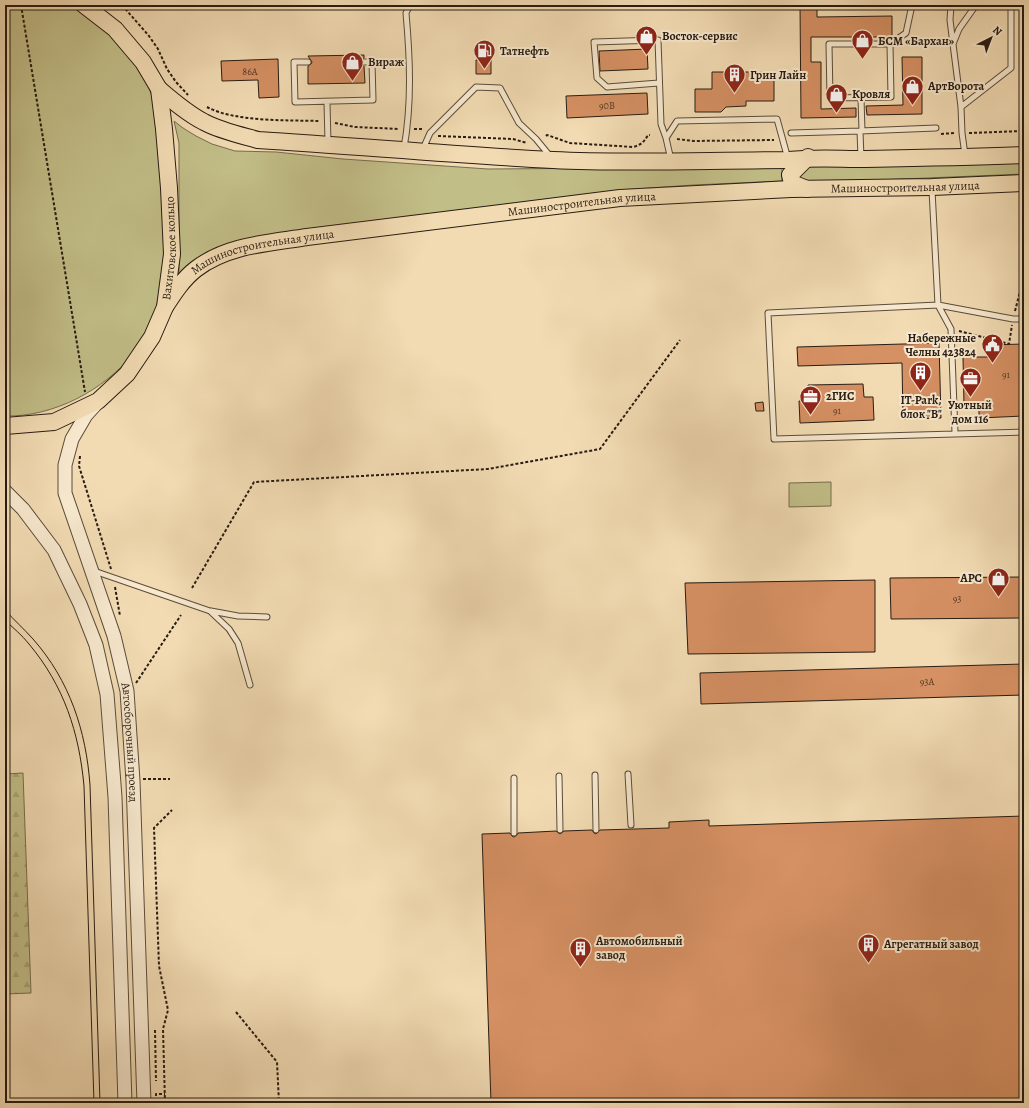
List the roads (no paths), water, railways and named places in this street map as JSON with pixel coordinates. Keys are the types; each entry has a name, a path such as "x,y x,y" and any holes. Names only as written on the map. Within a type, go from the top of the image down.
{"main road":[{"name":"Вахитовское кольцо","path":"5,426 54,422 93,404 127,374 152,337 165,307 172,254 169,188 159,89 144,62 115,29 84,5"},
{"path":"159,89 204,122 232,134 258,140 328,144 403,151 554,160 618,162 789,160 808,157 861,159 965,158 1024,155"},
{"path":"808,157 790,174 792,183 808,189"},
{"name":"Машиностроительная улица","path":"165,307 179,286 196,269 214,258 259,244 414,223 620,198 808,189 932,187 1024,183"}],"street":[{"name":"Автосборочный проезд","path":"93,404 72,439 65,465 65,493 114,636 127,691 130,694 136,780 150,1101"},
{"name":"Автосборочный проезд","path":"5,491 23,509 54,550 80,604 96,645 109,704 114,782 125,1103"}],"lane":[{"path":"403,151 410,96 409,48 406,13 410,5"},
{"path":"890,44 891,97 830,98 829,44 890,44 906,33 912,5"},
{"path":"951,5 950,20 961,107 965,158"},
{"path":"953,44 960,29 976,5"},
{"path":"961,107 1011,68 1011,5"},
{"path":"659,83 608,87 597,78 594,42 658,40 661,124 671,161"},
{"path":"308,62 294,62 295,102 373,100 372,62 364,62"},
{"path":"422,152 430,133 476,87 500,88 519,123 554,160"},
{"path":"861,98 861,159"},
{"path":"327,102 328,144"},
{"path":"666,138 677,121 777,119 789,160"},
{"path":"791,133 936,128"},
{"path":"932,187 938,305 951,328 956,433"},
{"path":"1024,319 1013,319 938,305 768,313 774,439 1024,432"},
{"path":"91,570 210,611 238,616 267,617"},
{"path":"210,611 229,629 238,643 250,685"},
{"path":"628,774 630,825"},
{"path":"594,775 596,830"},
{"path":"559,776 560,830"},
{"path":"514,778 514,833"}],"tram line":[{"path":"5,610 33,639 57,672 74,708 85,745 90,785 100,1103"},
{"path":"5,620 26,641 52,676 68,710 74,728 82,766 84,786 94,1103"}],"place":[{"name":"Восток-сервис","path":"646,56"},
{"name":"БСМ «Бархан»","path":"862,60"},
{"name":"Татнефть","path":"484,70"},
{"name":"Вираж","path":"352,82"},
{"name":"Грин Лайн","path":"735,94"},
{"name":"АртВорота","path":"912,106"},
{"name":"Кровля","path":"836,114"},
{"name":"Набережные Челны 423824","path":"992,364"},
{"name":"IT-Park, блок \"В\"","path":"921,392"},
{"name":"Уютный дом 116","path":"970,398"},
{"name":"2ГИС","path":"810,416"},
{"name":"АРС","path":"998,598"},
{"name":"Агрегатный завод","path":"869,964"},
{"name":"Автомобильный завод","path":"580,968"}]}
